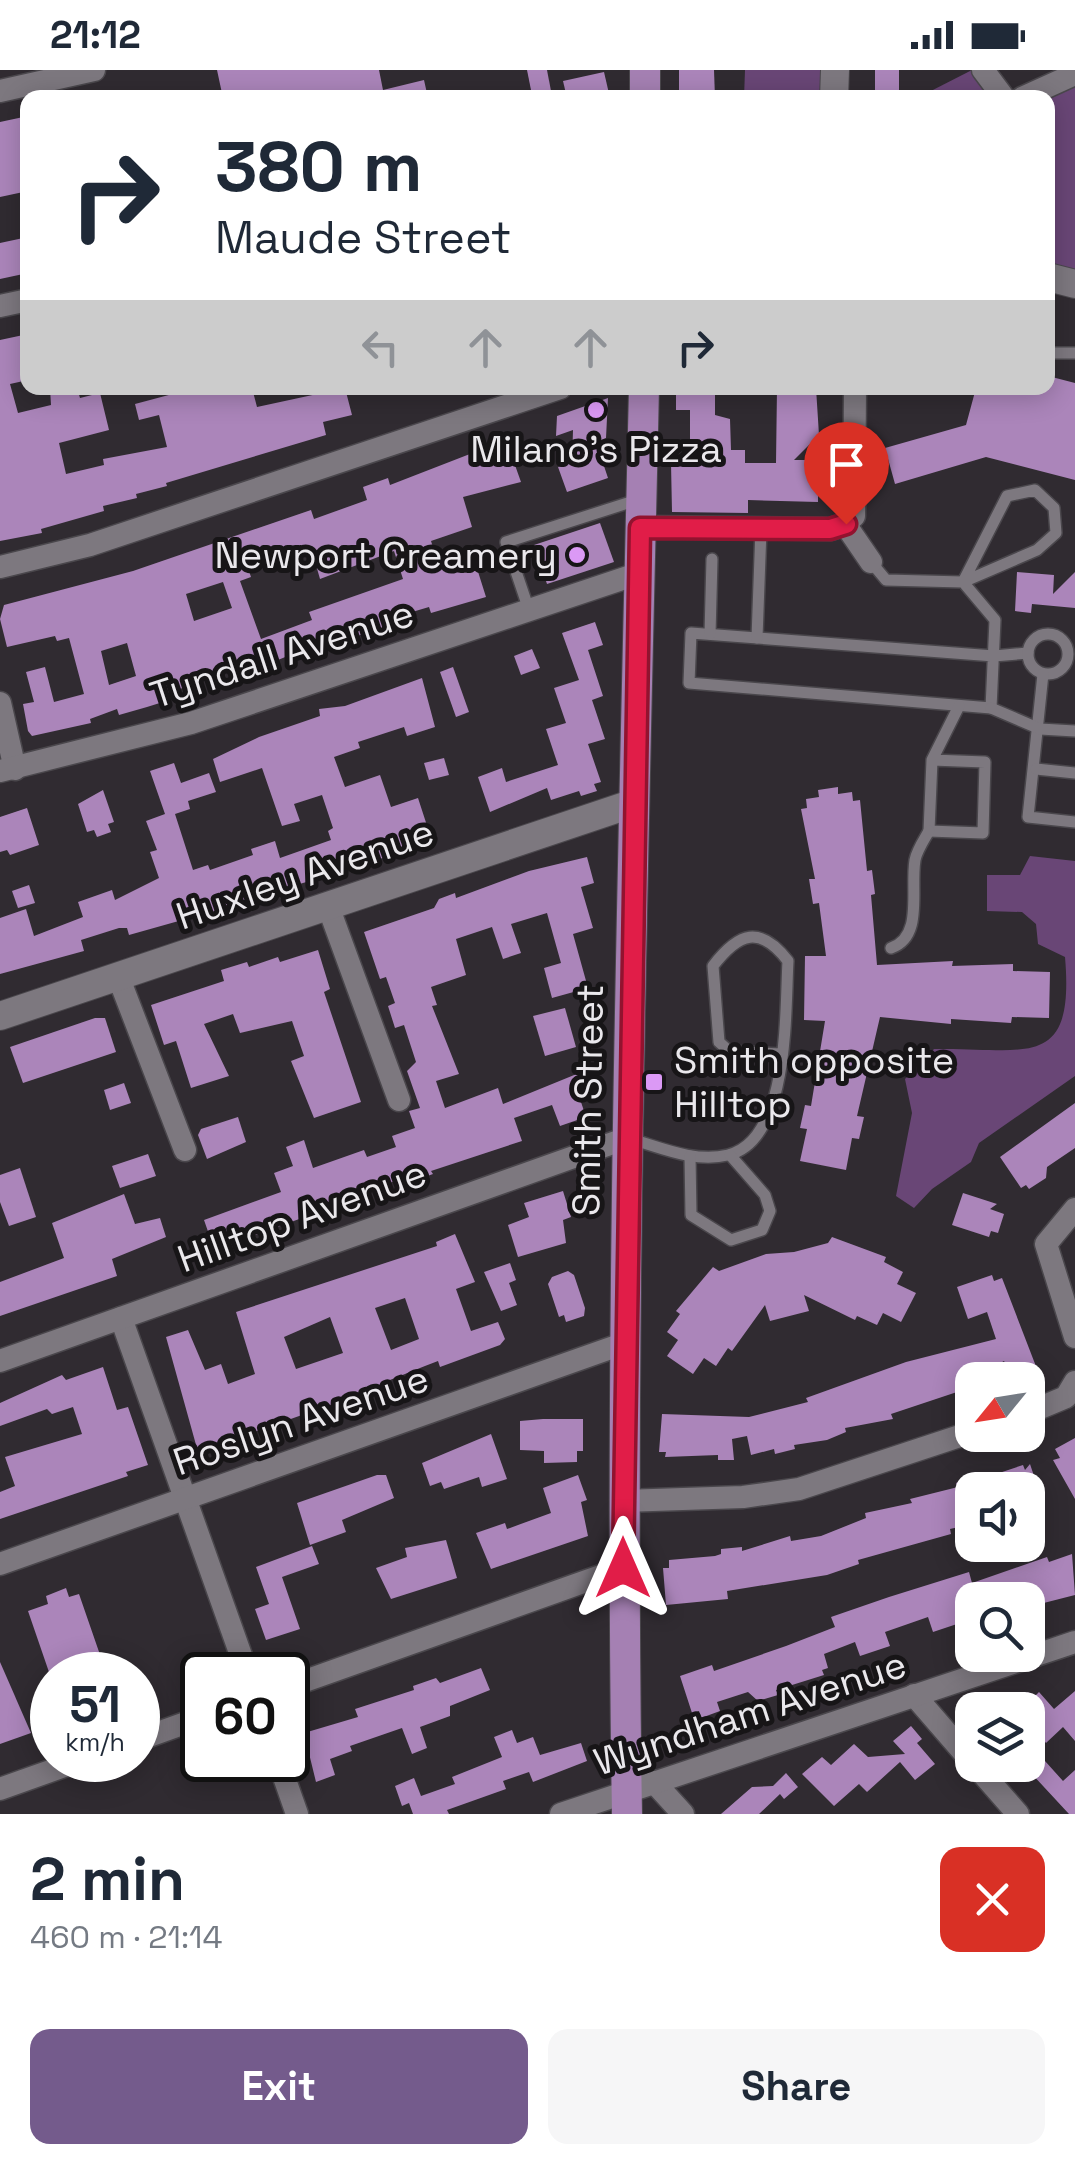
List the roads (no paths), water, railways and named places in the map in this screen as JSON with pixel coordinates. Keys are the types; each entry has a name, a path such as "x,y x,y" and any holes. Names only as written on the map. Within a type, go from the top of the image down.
{"main road":[{"name":"Smith Street","path":"636,1795 623,1501 644,395"}],"street":[{"path":"0,91 94,70"},
{"path":"1040,90 1075,74"},
{"path":"0,567 90,545 539,395"},
{"path":"641,513 762,529 830,529 846,524 854,516 856,395"},
{"path":"846,524 871,562"},
{"name":"Tyndall Avenue","path":"8,770 191,723 640,573"},
{"path":"0,703 8,770"},
{"name":"Huxley Avenue","path":"0,1016 634,803"},
{"path":"328,906 399,1100"},
{"path":"118,976 185,1150"},
{"name":"Hilltop Avenue","path":"0,1361 627,1138"},
{"path":"1075,1209 1046,1244 1075,1337"},
{"path":"121,1318 240,1652"},
{"name":"Roslyn Avenue","path":"0,1564 625,1343"},
{"path":"1045,1406 1066,1397 1075,1382"},
{"path":"623,1501 743,1498 799,1489 955,1438"},
{"path":"310,1679 623,1568"},
{"name":"Wyndham Avenue","path":"561,1814 636,1795 1075,1642"},
{"path":"914,1695 955,1742"},
{"path":"0,1788 30,1778"},
{"path":"286,1782 297,1814"},
{"path":"990,1782 1018,1814"},
{"path":"636,1795 683,1814"}],"lane":[{"path":"871,562 886,580 963,582 1037,550 1056,532 1054,508 1035,490 1007,496 963,582"},
{"path":"529,610 506,542 641,513"},
{"path":"757,638 762,529"},
{"path":"710,634 712,560"},
{"path":"963,582 995,620 991,708"},
{"path":"1028,653 994,656 691,633 689,683 991,708 1040,729 1075,731"},
{"path":"1044,634 1063,640 1068,652 1066,664 1056,673 1043,674 1032,666 1028,653 1033,640 1044,634"},
{"path":"1043,674 1036,769 1028,816 1075,822"},
{"path":"891,948 903,944 911,932 916,856 929,831 932,760 960,706"},
{"path":"929,831 982,832 985,762 932,760"},
{"path":"1036,769 1075,773"},
{"path":"627,1138 690,1156 730,1155 754,1140 773,1110 780,1054 788,961 774,943 753,936 730,944 713,966 719,1042 729,1050 780,1054"},
{"path":"690,1156 691,1216 732,1240 762,1230 770,1211 764,1195 730,1155"}],"place":[{"name":"Milano's Pizza","path":"596,410"},
{"name":"Newport Creamery","path":"577,555"},
{"name":"Smith opposite Hilltop","path":"654,1082"}]}
